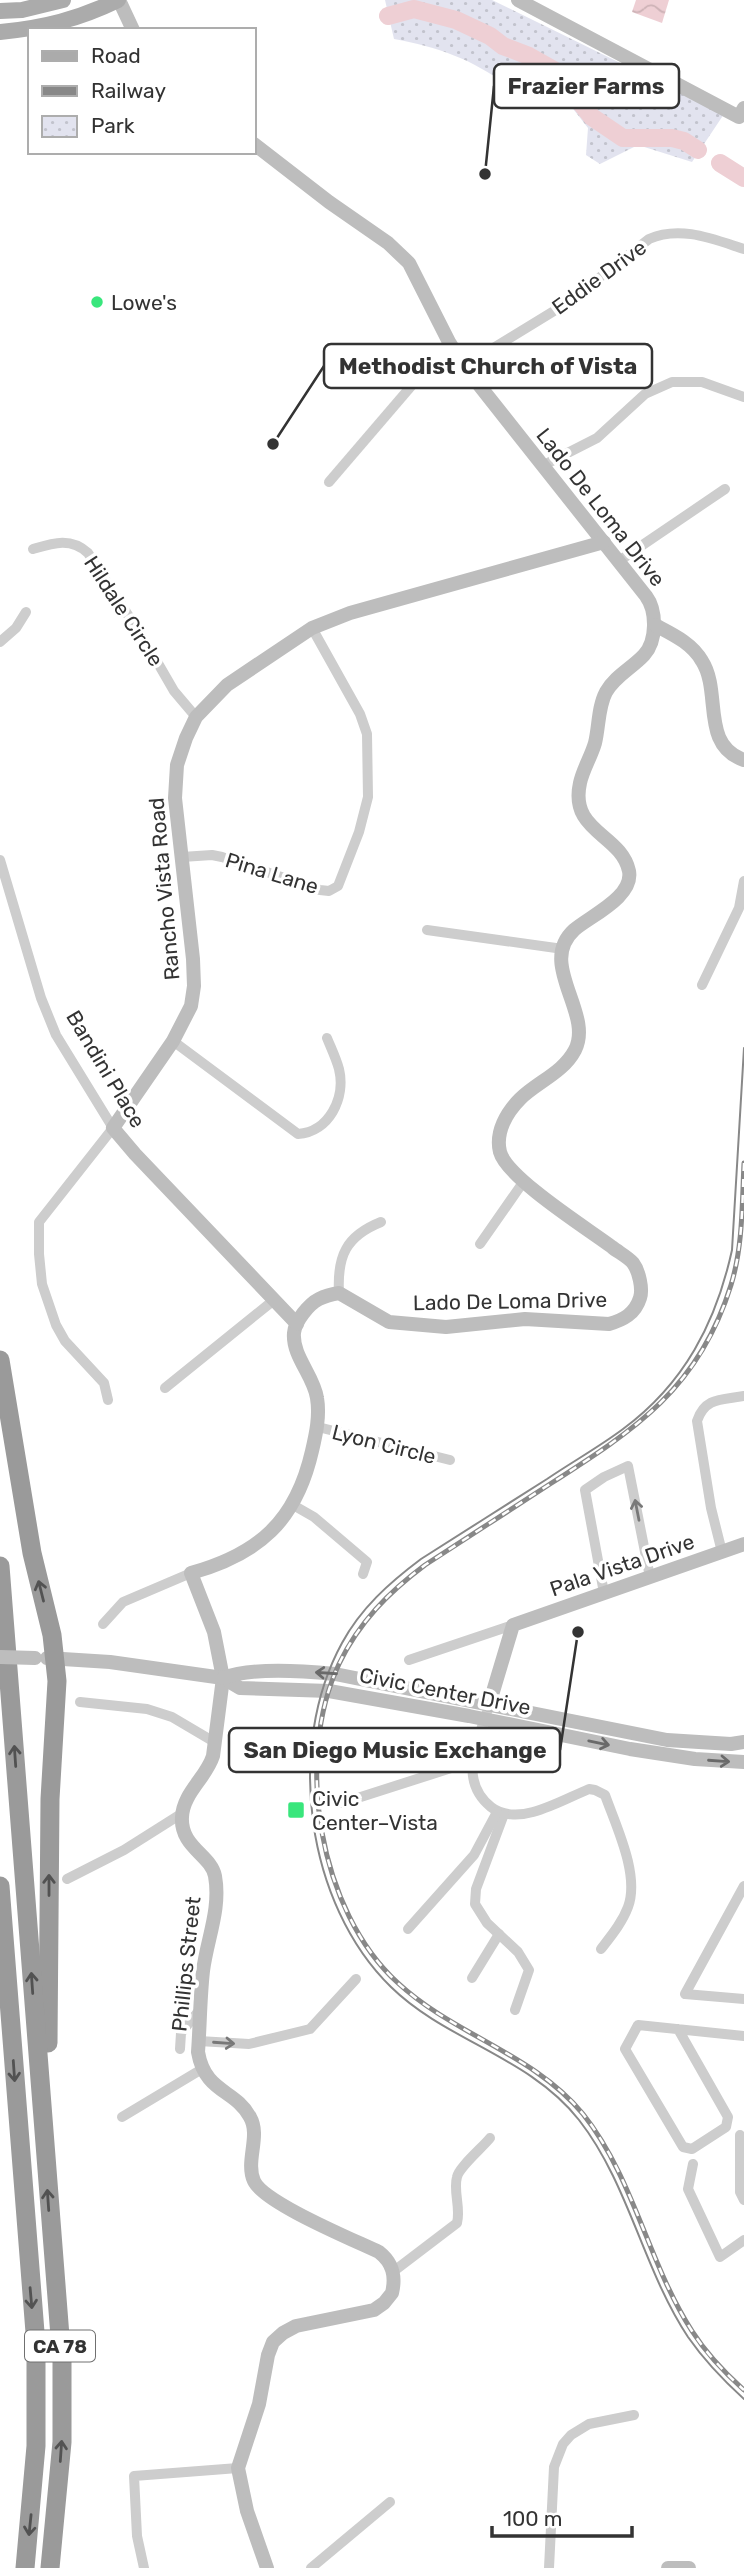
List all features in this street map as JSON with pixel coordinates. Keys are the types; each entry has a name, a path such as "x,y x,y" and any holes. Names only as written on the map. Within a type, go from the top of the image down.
{"highway":[{"path":"0,1360 30,1541 52,1635 45,1658 58,1681 51,1754 48,2040 43,2124"},
{"name":"CA 78","path":"0,1566 62,2362 62,2442 50,2568"},
{"name":"CA 78","path":"0,1886 36,2344 36,2446 24,2568"},
{"path":"0,1936 7,1979"}],"main road":[{"path":"0,11 22,10 63,0"},
{"path":"0,32 85,16 118,0"}],"street":[{"path":"118,0 132,28"},
{"path":"518,0 741,112"},
{"name":"Lado De Loma Drive","path":"256,146 388,243 409,263 464,366 650,602 655,625"},
{"name":"Eddie Drive","path":"464,366 567,303 659,234 681,232 744,249"},
{"path":"329,482 449,342"},
{"path":"542,466 597,438 645,394 672,382 702,383 744,397"},
{"path":"618,561 726,489"},
{"name":"Hildale Circle","path":"33,549 54,542 68,542 80,545 88,553 174,691 196,717"},
{"name":"Rancho Vista Road","path":"108,1400 104,1383 65,1341 56,1325 42,1284 38,1222 113,1128 173,1041 191,1006 194,986 175,778 186,738 196,717 226,685 312,628 350,613 604,542"},
{"path":"0,642 16,628 26,612"},
{"path":"427,930 563,949 574,930 609,905 625,889 629,873 625,862 587,823 580,810 580,782 594,747 604,696 614,681 646,653 655,625 681,639 701,659 709,673 712,688 713,723 722,744 744,761"},
{"name":"Pina Lane","path":"182,857 220,857 320,890 329,891 338,886 357,840 368,797 367,734 360,714 312,628"},
{"name":"Bandini Place","path":"0,860 41,998 56,1035 113,1128 297,1324"},
{"path":"702,985 739,908 744,881"},
{"name":"Lado De Loma Drive","path":"339,1293 389,1322 446,1327 525,1319 609,1324 633,1312 642,1289 634,1264 524,1181 500,1152 501,1129 512,1108 529,1090 563,1066 575,1051 580,1037 564,977 563,949"},
{"path":"173,1041 298,1135 308,1134 325,1124 340,1093 340,1071 327,1038"},
{"path":"480,1244 524,1181"},
{"path":"103,1624 123,1602 142,1592 223,1564 244,1553 293,1506 307,1472 318,1427 317,1396 296,1347 294,1332 307,1308 319,1298 339,1293 340,1259 349,1244 364,1229 381,1222"},
{"path":"166,1388 274,1300"},
{"path":"722,1552 711,1508 697,1421 701,1409 709,1403 744,1396"},
{"name":"Lyon Circle","path":"318,1427 450,1460"},
{"path":"604,1593 585,1490 628,1466 650,1577"},
{"path":"293,1506 314,1517 338,1535 367,1562 363,1574"},
{"name":"Pala Vista Drive","path":"409,1660 744,1544"},
{"path":"67,1879 124,1850 181,1814 188,1795 211,1763 216,1743 223,1678 214,1632 191,1573"},
{"path":"513,1625 473,1761 474,1787 480,1797 500,1813 532,1812 589,1790 605,1795 631,1880 629,1906 601,1949"},
{"name":"Civic Center Drive","path":"0,1657 110,1662 223,1678 240,1688 330,1691 667,1740 732,1744 744,1742"},
{"path":"80,1702 147,1709 172,1717 216,1743"},
{"name":"Civic Center Drive","path":"487,1712 630,1749 695,1759 744,1762"},
{"path":"342,1803 473,1761"},
{"path":"408,1929 474,1855 500,1813"},
{"path":"500,1813 476,1889 475,1904 487,1923 518,1952 529,1970 516,2010"},
{"name":"Phillips Street","path":"181,1814 188,1841 214,1872 215,1914 203,1970 198,2052 202,2069"},
{"path":"744,1886 685,1994 744,1999"},
{"path":"472,1978 499,1934"},
{"path":"199,2041 249,2044 310,2029 356,1979"},
{"path":"180,2049 181,2033 201,2008"},
{"path":"678,2029 728,2117 726,2127 692,2149 682,2147 625,2049 638,2025 678,2029 744,2036"},
{"path":"122,2117 202,2069 215,2085 250,2116 253,2126 252,2172 260,2189 285,2206 379,2252 388,2260 394,2272 392,2293 378,2308 296,2326 273,2342 259,2404 238,2468 247,2511 267,2568"},
{"path":"740,2135 740,2192 744,2200"},
{"path":"394,2272 457,2223 457,2177 464,2164 477,2154 490,2138"},
{"path":"692,2164 688,2189 720,2257 744,2240"},
{"path":"549,2568 554,2467 563,2444 571,2435 589,2424 634,2415"},
{"path":"144,2568 137,2536 134,2476 238,2468"},
{"path":"311,2568 390,2502"},
{"path":"668,2568 689,2568"}],"green space":[{"path":"385,0 492,0 724,114 692,162 638,145 600,164 586,155 588,128 549,78 533,70 508,86 481,68 454,55 394,39"}],"water":[{"path":"636,0 669,0 662,23 632,12"}],"waterway":[{"path":"388,16 414,9 456,20 554,70 592,117 623,138 672,138 684,141 698,150"},
{"path":"720,163 744,178"}],"tram line":[{"path":"744,1048 732,1250 717,1302 694,1350 664,1392 623,1429 421,1559 367,1607 342,1643 324,1684 314,1729 310,1776 313,1823 323,1869 339,1913 362,1953 391,1987 413,2006 537,2080 559,2098 579,2120 611,2171 672,2311 701,2354 744,2399"}],"railway":[{"path":"744,1163 741,1225 735,1270 718,1321 701,1352 682,1379 637,1424 581,1464 425,1565 376,1609 347,1649 325,1702 318,1744 317,1788 322,1832 333,1876 349,1916 371,1953 398,1983 420,2001 518,2060 563,2093 583,2114 615,2165 664,2277 692,2331 716,2362 744,2390"}],"place":[{"name":"Frazier Farms","path":"485,174"},
{"name":"Lowe's","path":"97,302"},
{"name":"Methodist Church of Vista","path":"273,444"},
{"name":"San Diego Music Exchange","path":"578,1632"},
{"name":"Civic Center–Vista","path":"296,1810"}]}
